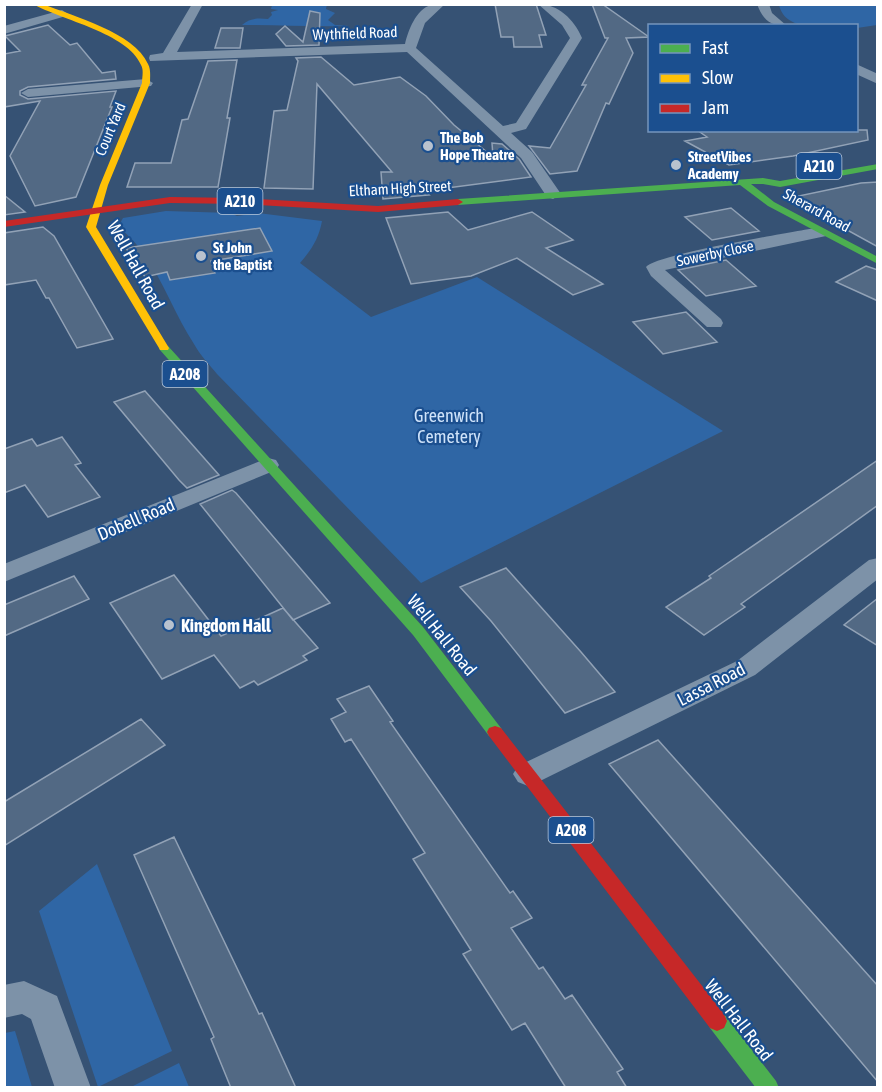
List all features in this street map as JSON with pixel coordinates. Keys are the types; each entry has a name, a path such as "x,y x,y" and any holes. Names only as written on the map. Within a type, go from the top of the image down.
{"main road":[{"path":"36,4 104,31 129,45 142,57"},
{"name":"Court Yard","path":"96,210 146,83 148,73 142,57"},
{"name":"A210","path":"878,155 768,175 763,181 780,184 878,166"},
{"name":"Eltham High Street","path":"4,224 170,200 378,209 553,194 763,181"},
{"name":"Sherard Road","path":"743,183 771,204 878,261"},
{"name":"Well Hall Road","path":"96,210 91,227 158,341 185,374 411,623 769,1088"}],"street":[{"path":"142,57 168,56 198,4"},
{"path":"410,48 416,26 423,16 440,4"},
{"path":"501,131 521,126 576,38 566,22 543,4"},
{"path":"763,4 767,15 778,24"},
{"path":"4,30 62,15"},
{"path":"190,18 206,16"},
{"name":"Wythfield Road","path":"168,56 410,48 417,57 535,164 553,194"},
{"path":"858,69 878,80"},
{"path":"28,93 146,83"},
{"name":"Sowerby Close","path":"714,323 657,272 655,267 673,261 820,232"},
{"name":"Dobell Road","path":"4,574 268,465"},
{"name":"Lassa Road","path":"528,774 746,668 878,566"},
{"path":"4,1002 24,997 45,1008 73,1088"}],"green space":[{"path":"327,4 326,9 335,13 328,20 335,25 349,26 242,25 254,19 268,19 272,15 271,12 278,10 271,9 272,5"},
{"path":"779,5 877,5 877,25 858,28 858,24 798,24 783,15"},
{"name":"Greenwich Cemetery","path":"166,211 231,213 237,216 258,213 322,221 314,243 300,263 371,317 477,277 723,431 421,583 217,374 199,352 152,266 131,238 118,227 123,218"},
{"path":"97,864 172,1051 98,1087 39,911"},
{"path":"15,1031 32,1087 5,1087 5,1033"},
{"path":"179,1063 189,1087 131,1087"}],"building":[{"path":"495,4 536,4 546,35 539,35 542,47 514,47 513,37 501,37"},
{"path":"592,4 602,4 648,36 626,38 633,53 609,104 606,103 577,171 550,174 529,146 550,148 586,85 582,85 608,38 605,38"},
{"path":"310,11 320,13 319,45 286,46 276,34 285,26 303,42"},
{"path":"48,25 70,45 77,43 102,73 115,71 116,79 28,87 20,91 20,95 28,99 116,91 110,107 112,107 76,197 35,206 10,156 40,101 4,107 4,54 20,51 5,36"},
{"path":"221,28 243,28 240,48 215,48"},
{"path":"321,57 354,85 400,77 426,96 454,125 493,157 492,143 502,144 519,159 531,177 424,191 429,195 383,199 381,172 392,172 317,84 313,189 264,188 274,111 287,110 298,61 296,58"},
{"path":"237,60 218,187 127,187 135,163 171,163 182,120 188,119 208,61"},
{"path":"858,130 867,130 868,140 793,156 729,165 685,141 707,137 700,132 858,132"},
{"path":"878,182 878,247 789,198 861,183"},
{"path":"4,195 25,212 4,215"},
{"path":"731,208 759,231 712,240 685,217"},
{"path":"448,212 468,230 532,212 573,240 546,248 603,284 573,295 517,258 471,276 411,284 386,218"},
{"path":"43,227 54,236 113,339 77,348 49,298 46,298 36,280 4,285 4,233"},
{"name":"St John the Baptist","path":"260,228 272,251 211,261 215,273 170,280 167,272 145,277 126,248"},
{"path":"726,260 756,286 706,296 678,270"},
{"path":"866,266 878,270 878,301 836,282"},
{"path":"686,312 717,342 663,354 633,322"},
{"path":"145,391 219,475 187,488 179,480 114,402"},
{"path":"62,437 81,463 75,465 100,497 48,517 25,485 4,493 4,449 32,439 37,446"},
{"path":"878,460 878,505 741,604 745,607 704,635 666,607 711,578 709,576"},
{"path":"232,490 330,603 293,620 200,504"},
{"path":"506,568 615,692 565,713 491,621 460,587"},
{"path":"174,575 221,636 283,608 318,648 303,656 307,660 258,685 254,681 240,688 214,655 162,679 110,603"},
{"path":"74,576 89,599 4,636 4,605"},
{"path":"878,598 878,646 844,625"},
{"path":"369,686 393,721 390,722 510,893 513,891 532,918 511,928 539,969 543,967 565,999 572,995 623,1069 617,1072 627,1088 566,1088 525,1023 512,1030 463,954 471,950 413,859 425,853 351,739 345,742 331,719 346,712 337,699"},
{"path":"141,719 165,745 4,846 4,802"},
{"path":"658,740 878,986 878,1082 609,764"},
{"path":"174,837 259,1014 262,1013 296,1088 231,1088 211,1039 214,1037 134,855"}],"traffic: fast":[{"path":"458,202 763,181 780,184 878,166"},
{"path":"743,183 771,204 878,261"},
{"path":"164,348 418,631 495,732"},
{"path":"717,1021 769,1088"}],"traffic: slow":[{"path":"36,4 111,34 136,51 146,66 146,83 104,185 91,227 164,348"}],"traffic: jam":[{"path":"4,224 170,200 241,201 378,209 458,202"},
{"path":"495,732 717,1021"}],"place":[{"name":"The Bob Hope Theatre","path":"428,146"},
{"name":"StreetVibes Academy","path":"676,165"},
{"name":"St John the Baptist","path":"201,256"},
{"name":"Kingdom Hall","path":"169,625"}]}
